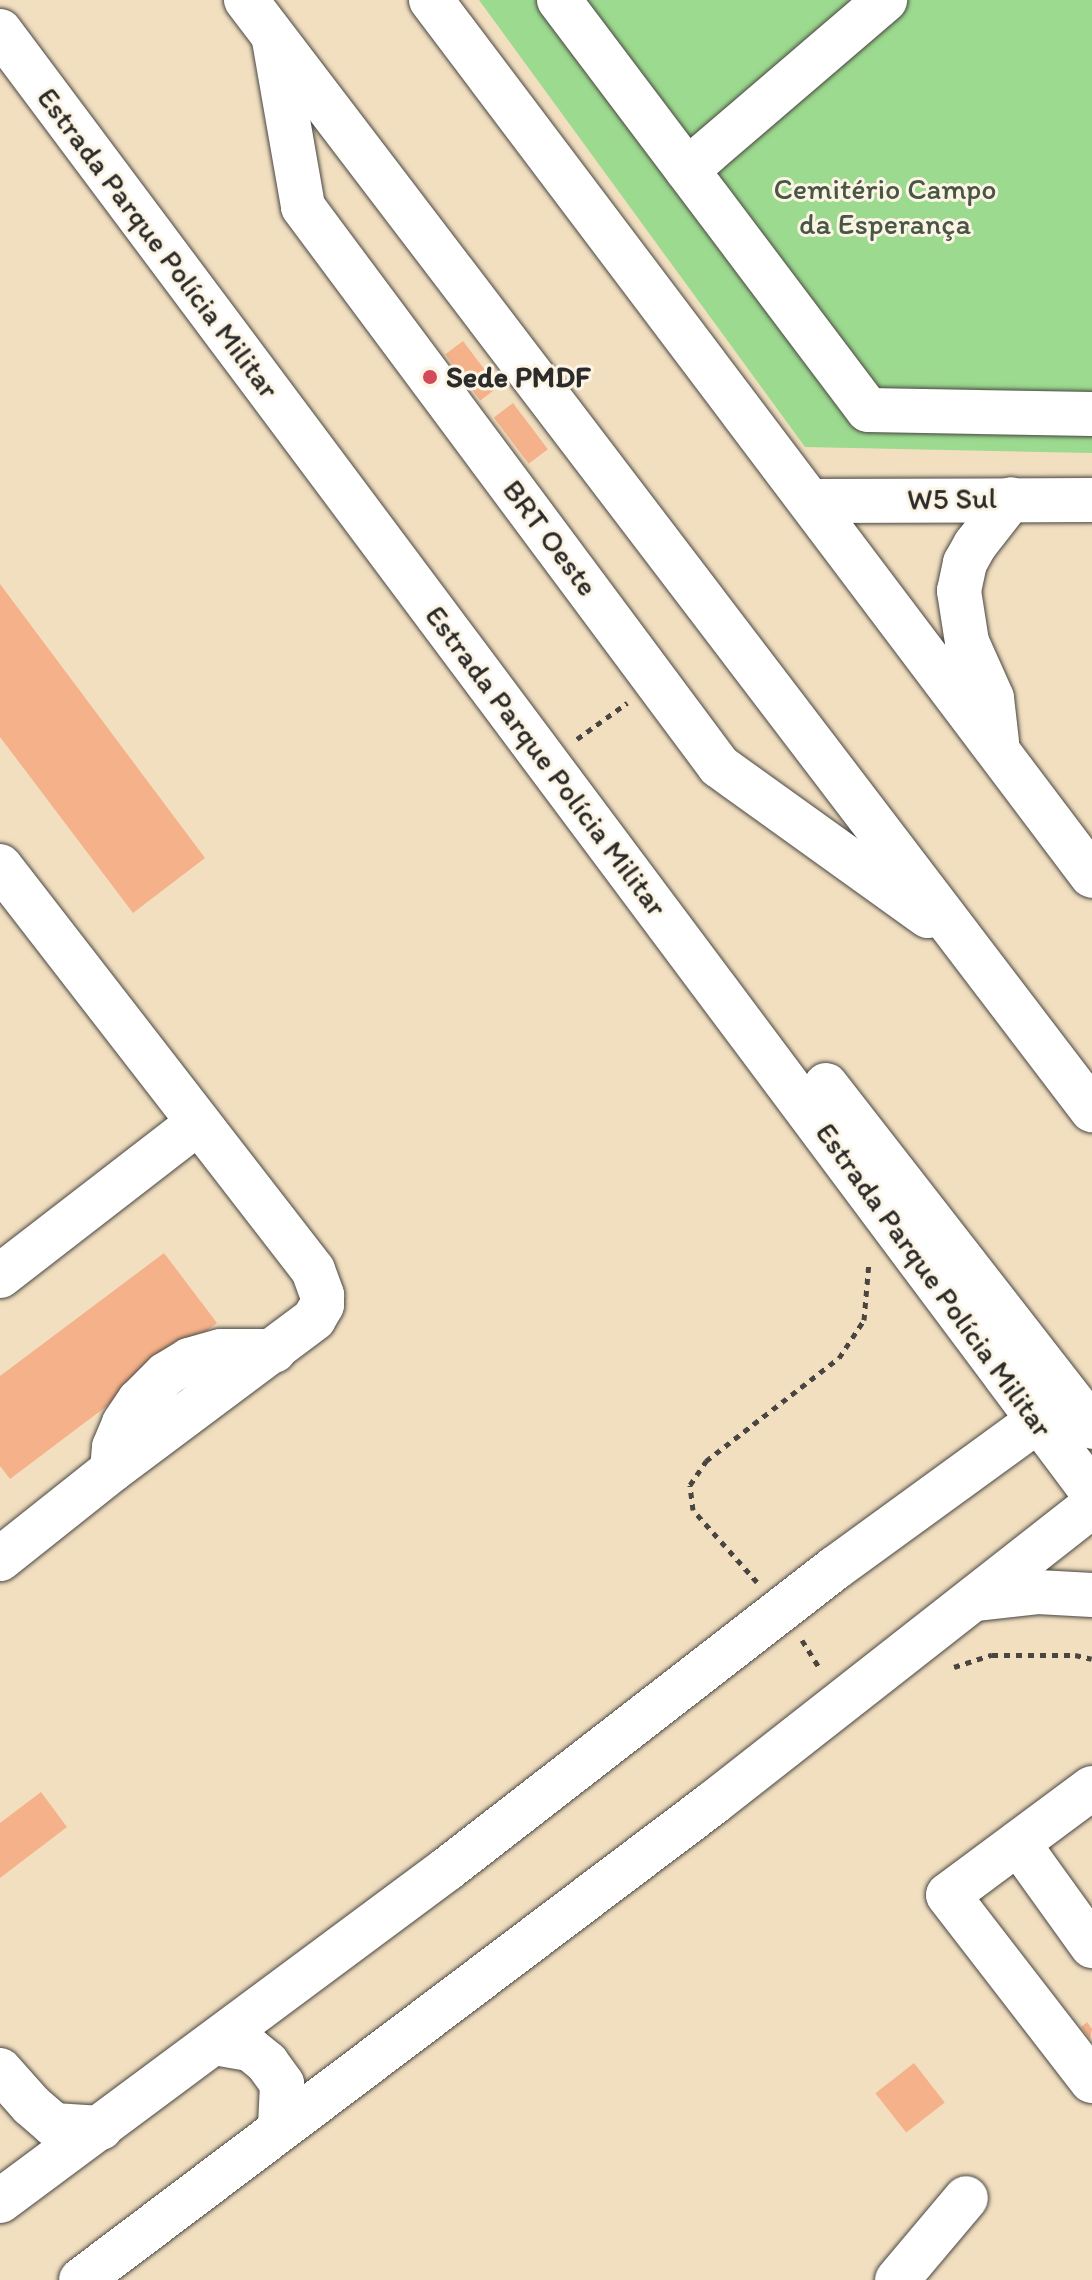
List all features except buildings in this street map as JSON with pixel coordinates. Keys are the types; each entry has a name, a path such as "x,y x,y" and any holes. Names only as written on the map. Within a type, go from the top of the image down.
{"main road":[{"name":"BRT Oeste","path":"246,0 1092,1110"},
{"path":"431,0 1092,876"},
{"path":"559,0 868,410 1092,414"},
{"path":"687,170 885,0"},
{"name":"Estrada Parque Polícia Militar","path":"0,31 1092,1492"},
{"name":"BRT Oeste","path":"273,35 303,207 719,766 966,943"},
{"path":"999,753 992,698 967,642 959,591 965,563 975,545 1011,499"},
{"name":"W5 Sul","path":"812,501 1092,500"},
{"path":"0,866 319,1279 322,1295 319,1314 274,1351 112,1470 0,1559"},
{"path":"626,868 661,886 681,905 767,1008 1092,1427"},
{"path":"0,1276 198,1123"},
{"path":"15,2191 447,1869 781,1609 1037,1421"},
{"path":"81,2280 843,1703 1092,1506"},
{"path":"977,1599 1038,1592 1092,1595"},
{"path":"1090,1795 948,1895 1092,2081"},
{"path":"1018,1843 1092,1946"},
{"path":"215,2043 250,2049 267,2063 282,2084 280,2127"},
{"path":"0,2072 54,2125 101,2128"},
{"path":"0,2072 24,2125 15,2191"},
{"path":"897,2280 966,2198"}],"path":[{"path":"843,1703 781,1609 693,1510 690,1485 706,1461 839,1358 864,1320 870,1247"}],"green space":[{"name":"Cemitério Campo da Esperança","path":"479,0 1092,0 1092,453 805,447"}],"place":[{"name":"Sede PMDF","path":"430,377"}]}
